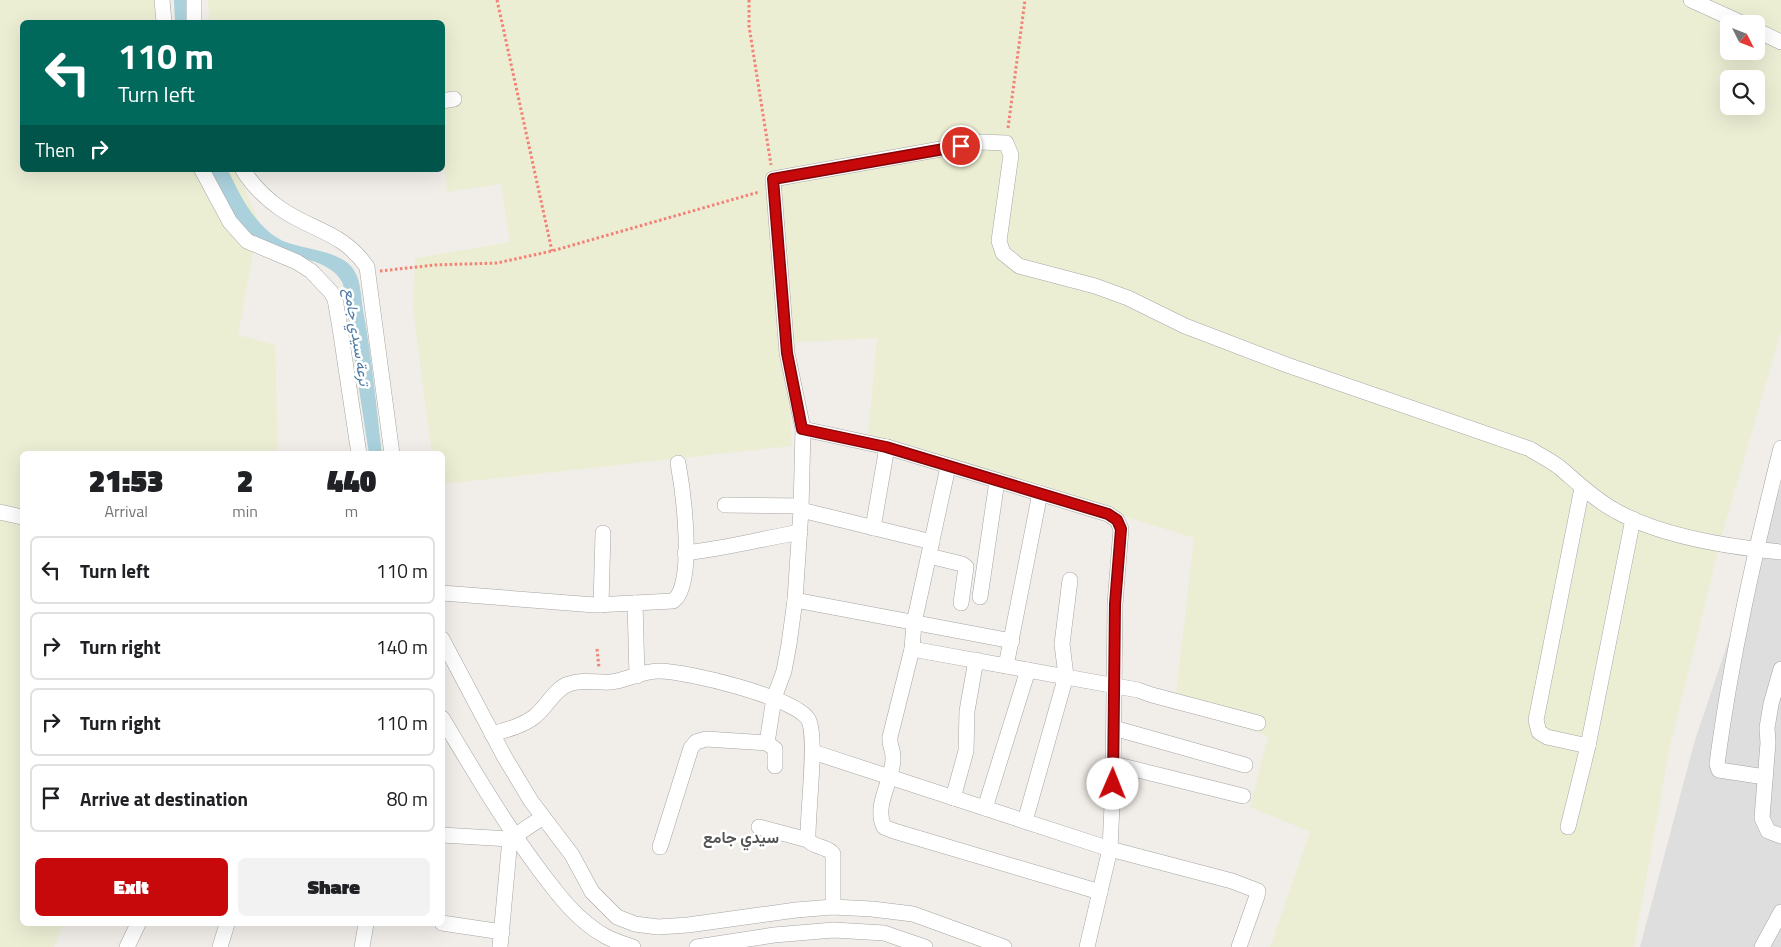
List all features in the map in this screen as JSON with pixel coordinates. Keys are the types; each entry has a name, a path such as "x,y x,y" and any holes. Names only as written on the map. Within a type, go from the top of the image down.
{"street":[{"path":"162,0 164,20"},
{"path":"194,0 194,20"},
{"path":"1691,0 1724,15"},
{"path":"1765,34 1781,42"},
{"path":"767,744 774,698 784,671 795,600 801,508 802,429 787,353 773,183 980,142 998,141 1006,143 1012,155 999,241 1003,253 1019,266 1095,286 1128,298 1184,326 1240,347 1530,449 1557,466 1582,488 1615,511 1633,519 1700,541 1755,550 1781,552"},
{"path":"203,172 230,222 247,241 297,262 311,271 331,292 335,300 340,328 359,451"},
{"path":"245,172 262,195 282,210 346,243 358,254 367,267 392,451"},
{"path":"802,429 886,447 948,467 1040,492 1108,514 1117,520 1121,529 1115,604 1114,764 1110,849 1087,947"},
{"path":"873,528 886,447"},
{"path":"1766,777 1719,770 1717,764 1728,684 1755,550 1781,448"},
{"path":"445,593 601,605 673,601 678,598 683,588 685,553 685,502 678,463"},
{"path":"948,467 914,623 912,649 890,737 889,744 893,756 881,806 881,821 884,827 1100,892"},
{"path":"980,597 997,481"},
{"path":"1582,488 1536,720 1539,732 1547,737 1588,746"},
{"path":"1006,666 1040,492"},
{"path":"725,505 801,508 873,528 930,549 966,567 961,603"},
{"path":"0,512 20,517"},
{"path":"1568,827 1588,746 1633,519"},
{"path":"685,553 717,550 729,545 800,532"},
{"path":"601,605 603,533"},
{"path":"1025,821 1066,676 1062,644 1070,580"},
{"path":"795,600 1012,641"},
{"path":"635,603 637,676"},
{"path":"445,645 492,734 531,801 572,855 592,892 617,917 635,924 658,927 688,925 796,910 832,908 890,910 913,914 1004,947"},
{"path":"912,649 1114,685 1258,723"},
{"path":"953,798 966,751 968,711 976,660"},
{"path":"1781,669 1769,720 1762,818 1764,827 1768,832 1781,836"},
{"path":"985,808 1028,670"},
{"path":"492,734 525,723 535,716 567,684 576,682 611,682 658,671 695,675 774,698 802,713 809,720 813,752 809,792 808,840"},
{"path":"1114,728 1245,765"},
{"path":"448,738 487,795 512,837 577,916 605,936 633,947"},
{"path":"660,847 692,748 696,742 706,739 767,744 775,749 775,766"},
{"path":"813,752 1110,849 1254,889 1258,891 1257,896 1239,947"},
{"path":"1114,764 1243,796"},
{"path":"445,835 512,837 543,817"},
{"path":"759,827 808,840 817,847 830,851 833,854 832,908"},
{"path":"445,924 501,940 512,837"},
{"path":"882,940 890,910"},
{"path":"1762,947 1781,912"},
{"path":"127,947 137,926"},
{"path":"220,947 226,926"},
{"path":"362,947 366,926"},
{"path":"697,947 774,935 834,930 925,947"}],"path":[{"path":"497,0 552,251"},
{"path":"367,273 435,265 497,263 552,251 773,183 749,26 748,0"},
{"path":"1006,143 1025,0"}],"shaded area":[{"path":"1781,485 1781,947 1640,947 1695,740"}],"green space":[{"path":"0,0 158,0 162,20 20,20 20,172 236,172 257,217 254,249 238,335 275,345 278,451 20,451 20,926 62,926 54,947 0,947"},
{"path":"208,0 1781,0 1781,332 1723,531 1670,746 1634,947 1270,947 1310,832 1250,807 1268,736 1175,702 1194,538 868,436 877,338 786,343 792,446 445,484 445,451 432,451 413,310 415,258 510,242 501,184 447,192 445,172 445,20 209,20"}],"water":[{"path":"174,0 187,0 188,20 175,20"},
{"name":"ترعة سيدي جامع","path":"210,172 229,172 250,210 257,220 273,235 291,244 342,259 355,272 360,286 369,346 382,451 369,451 343,284 338,276 321,264 279,251 258,240 242,226"}],"district":[{"name":"سيدي جامع","path":"741,837"}],"route":[{"path":"961,146 773,179 787,353 802,429 886,447 948,467 1040,492 1108,514 1117,520 1121,529 1115,604 1113,784"}]}
